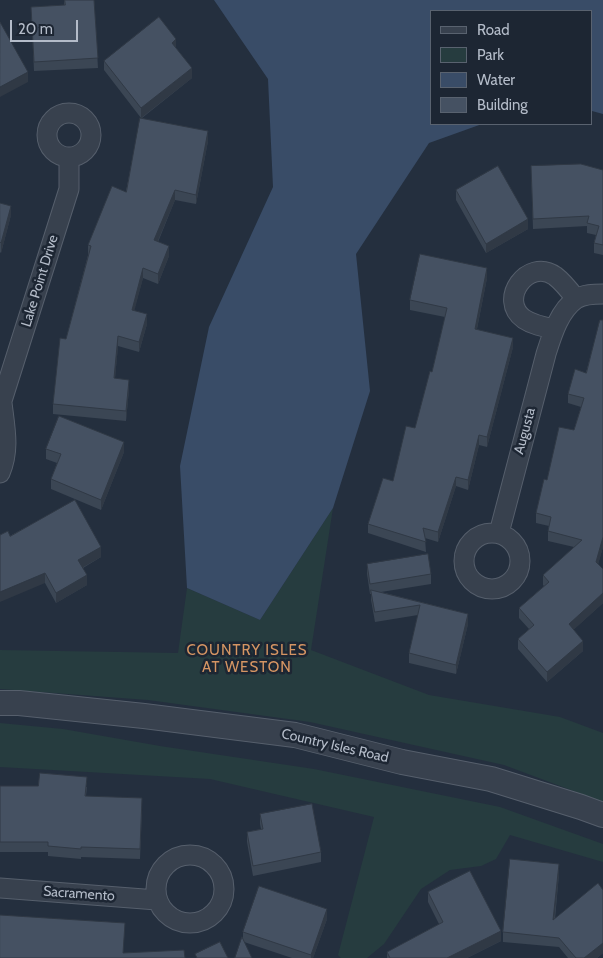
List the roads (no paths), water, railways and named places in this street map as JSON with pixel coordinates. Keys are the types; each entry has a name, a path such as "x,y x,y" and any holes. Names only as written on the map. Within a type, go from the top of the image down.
{"street":[{"name":"Lake Point Drive","path":"0,473 6,453 6,435 1,405 69,188 69,158"},
{"path":"576,299 554,275 545,272 527,275 520,281 514,292 514,304 524,320 554,329 559,319 576,299 588,294 603,294"},
{"name":"Augusta","path":"498,533 554,329"},
{"name":"Country Isles Road","path":"0,703 19,703 144,716 295,735 402,762 491,779 603,815"},
{"name":"Sacramento","path":"0,888 158,900"}],"water":[{"path":"214,0 603,0 603,114 593,111 593,10 430,10 430,125 479,125 429,143 356,254 370,391 333,508 260,620 187,588 180,466 209,327 273,187 268,79"}],"district":[{"name":"COUNTRY ISLES AT WESTON","path":"247,660"}]}
